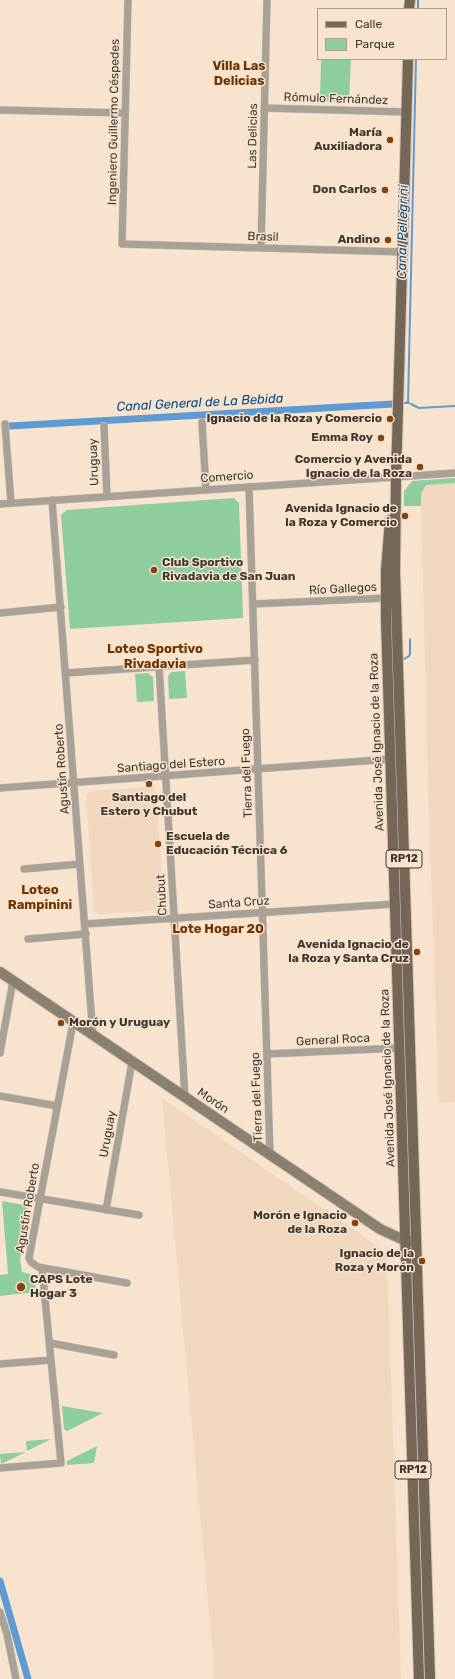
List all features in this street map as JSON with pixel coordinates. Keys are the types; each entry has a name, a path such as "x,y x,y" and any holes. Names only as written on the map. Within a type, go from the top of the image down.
{"main road":[{"name":"Avenida José Ignacio de la Roza","path":"408,60 396,477 396,587 411,1241 419,1679"},
{"name":"Avenida José Ignacio de la Roza","path":"396,477 392,490 390,513 386,598 400,1048 411,1241 430,1679"}],"street":[{"name":"Ingeniero Guillermo Céspedes","path":"122,244 128,0"},
{"name":"Las Delicias","path":"261,248 267,0"},
{"name":"Rómulo Fernández","path":"264,108 406,112"},
{"path":"0,110 126,113"},
{"name":"Brasil","path":"122,244 403,252"},
{"path":"202,422 206,490"},
{"path":"5,424 11,503"},
{"name":"Uruguay","path":"104,426 107,496"},
{"name":"Comercio","path":"0,504 455,473"},
{"name":"Tierra del Fuego","path":"249,487 270,1155"},
{"name":"Agustín Roberto","path":"52,500 93,1036"},
{"name":"Río Gallegos","path":"253,604 386,598"},
{"path":"0,613 61,607"},
{"path":"66,673 254,660"},
{"name":"Chubut","path":"159,666 185,1098"},
{"name":"Santiago del Estero","path":"0,788 391,760"},
{"path":"24,869 80,864"},
{"name":"Santa Cruz","path":"85,924 395,904"},
{"path":"28,939 86,934"},
{"name":"Morón","path":"0,972 73,1023 380,1229 411,1241"},
{"path":"0,1053 13,982"},
{"name":"Agustín Roberto","path":"42,1268 34,1265 29,1258 73,1023"},
{"name":"General Roca","path":"267,1054 400,1048"},
{"name":"Uruguay","path":"106,1210 132,1062"},
{"path":"0,1096 57,1106"},
{"path":"0,1192 139,1216"},
{"path":"0,1468 61,1463 42,1268 126,1283"},
{"path":"50,1343 114,1354"},
{"path":"0,1364 51,1360"},
{"path":"0,1612 7,1634 16,1679"}],"shaded area":[{"path":"455,483 455,1102 439,1103 428,784 421,494 426,485"},
{"name":"Escuela de Educación Técnica 6","path":"151,787 156,791 164,904 160,910 99,914 94,910 86,795 91,791"},
{"path":"162,1098 376,1245 387,1258 401,1679 215,1679"}],"green space":[{"path":"321,60 351,60 349,102 320,101"},
{"path":"455,478 455,483 426,485 421,494 421,506 404,506 404,491 412,481"},
{"name":"Club Sportivo Rivadavia de San Juan","path":"234,498 239,503 243,618 70,629 61,515 67,510"},
{"path":"392,648 412,1227 409,1228"},
{"path":"185,671 187,698 169,699 168,676 171,672"},
{"path":"148,673 153,677 154,701 137,702 135,674"},
{"path":"2,1201 24,1205 29,1210 20,1259 22,1272 34,1275 36,1292 0,1296 0,1275 8,1274"},
{"path":"410,1255 412,1255 426,1679 422,1679"},
{"path":"62,1406 103,1413 67,1431 64,1429"},
{"path":"51,1439 27,1451 26,1441"},
{"path":"97,1446 94,1463 67,1465 67,1461"},
{"path":"26,1452 1,1464 0,1454"}],"waterway":[{"name":"Canal Pellegrini","path":"418,0 418,8"},
{"name":"Canal Pellegrini","path":"409,403 405,403 408,402 416,60"},
{"name":"Canal General de La Bebida","path":"10,426 393,404"},
{"path":"411,404 419,408 455,406"},
{"path":"404,659 410,654 410,639"},
{"path":"394,706 410,1227"},
{"path":"411,1256 424,1679"},
{"name":"Canal General de La Bebida","path":"0,1581 28,1679"}],"place":[{"name":"María Auxiliadora","path":"390,140"},
{"name":"Don Carlos","path":"385,190"},
{"name":"Andino","path":"388,240"},
{"name":"Ignacio de la Roza y Comercio","path":"390,419"},
{"name":"Emma Roy","path":"381,438"},
{"name":"Comercio y Avenida Ignacio de la Roza","path":"420,467"},
{"name":"Avenida Ignacio de la Roza y Comercio","path":"405,516"},
{"name":"Club Sportivo Rivadavia de San Juan","path":"154,570"},
{"name":"Santiago del Estero y Chubut","path":"149,784"},
{"name":"Escuela de Educación Técnica 6","path":"158,844"},
{"name":"Avenida Ignacio de la Roza y Santa Cruz","path":"417,952"},
{"name":"Morón y Uruguay","path":"61,1023"},
{"name":"Morón e Ignacio de la Roza","path":"355,1223"},
{"name":"Ignacio de la Roza y Morón","path":"422,1261"},
{"name":"CAPS Lote Hogar 3","path":"21,1287"}],"district":[{"name":"Villa Las Delicias","path":"239,74"},
{"name":"Loteo Sportivo Rivadavia","path":"155,656"},
{"name":"Loteo Rampinini","path":"40,898"},
{"name":"Lote Hogar 20","path":"218,929"}]}
